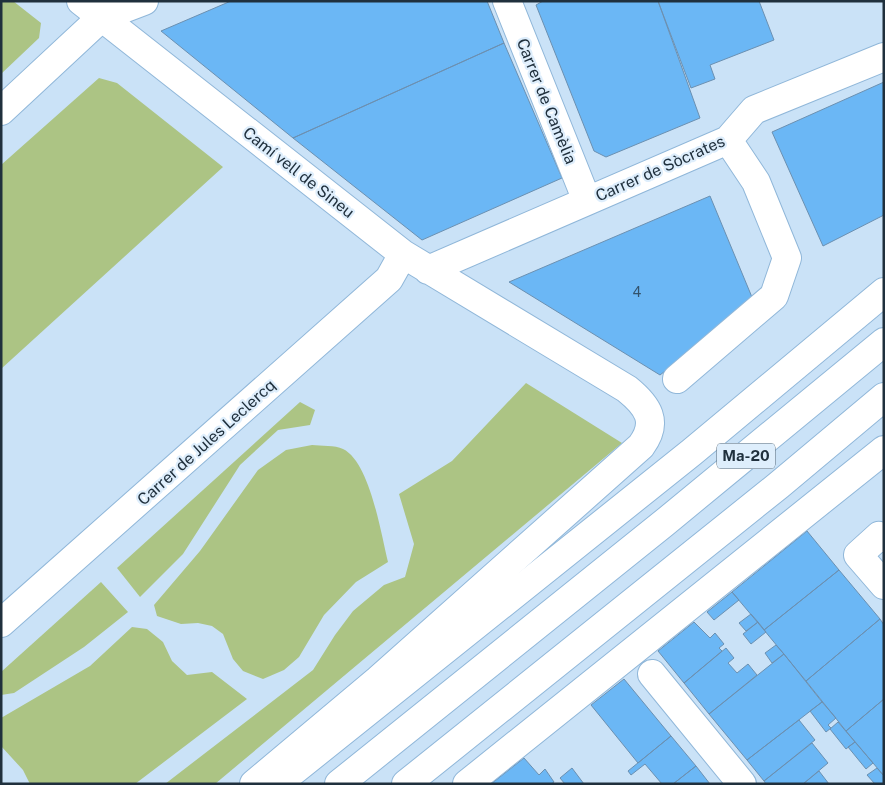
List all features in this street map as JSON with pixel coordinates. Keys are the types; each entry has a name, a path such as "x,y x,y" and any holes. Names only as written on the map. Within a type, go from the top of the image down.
{"main road":[{"name":"Camí vell de Sineu","path":"81,1 403,254 639,398 647,410 651,421 649,436 641,446 378,680 254,784"},
{"path":"1,111 102,17 144,1"},
{"name":"Carrer de Camèlia","path":"507,1 587,201"},
{"name":"Carrer de Sòcrates","path":"428,270 728,140 754,110 884,57"},
{"path":"677,380 774,296 787,258 756,182 728,140"},
{"name":"Carrer de Jules Leclercq","path":"1,623 389,279 403,254"},
{"path":"277,784 692,452 884,292"},
{"name":"Ma-20","path":"339,784 884,342"},
{"name":"Ma-20","path":"406,784 779,485 884,397"},
{"path":"467,784 884,450"},
{"path":"884,538 880,536 858,555 884,585"},
{"path":"652,674 742,784"}],"green space":[{"path":"1,1 13,1 41,23 39,38 1,74"},
{"path":"99,78 117,83 223,167 1,369 1,165"},
{"path":"526,383 622,443 215,784 165,784 313,670 353,611 384,585 405,577 414,544 399,494 452,461"},
{"path":"300,402 315,410 310,425 278,430 240,465 183,554 140,597 117,568"},
{"path":"312,445 332,446 343,449 352,456 360,468 373,500 388,562 356,582 324,615 299,657 284,670 263,679 243,671 233,659 223,634 212,626 198,623 181,624 157,616 154,605 200,551 258,470 286,450"},
{"path":"101,582 128,612 84,647 14,693 1,695 1,672"},
{"path":"132,627 147,629 163,642 172,661 187,675 212,672 247,699 135,784 30,784 23,770 1,746 1,718 90,666"}],"building":[{"path":"231,1 487,1 504,43 293,138 161,31"},
{"path":"543,1 658,1 700,118 606,157 594,151 536,5"},
{"path":"658,1 759,1 774,40 710,65 715,79 691,88"},
{"path":"504,43 562,178 422,240 293,138"},
{"path":"884,82 884,215 823,246 772,132"},
{"path":"710,196 754,302 660,375 509,282"},
{"path":"807,531 839,570 764,630 732,592"},
{"path":"839,570 880,619 806,681 764,630"},
{"path":"732,592 739,600 714,620 707,612"},
{"path":"751,614 758,622 746,631 739,623"},
{"path":"880,619 884,625 884,699 846,731 806,681"},
{"path":"694,622 710,638 715,633 724,644 719,648 722,651 684,683 658,651"},
{"path":"758,622 766,632 751,644 743,634"},
{"path":"776,645 784,654 772,663 765,653"},
{"path":"726,648 734,658 728,663 737,673 748,664 757,675 709,714 684,683"},
{"path":"784,654 822,702 747,760 709,714"},
{"path":"624,679 671,736 638,763 591,705"},
{"path":"884,699 884,776 846,731"},
{"path":"822,702 836,718 828,725 831,728 826,732 810,711"},
{"path":"799,720 815,740 764,781 747,760"},
{"path":"838,722 855,742 846,749 830,729"},
{"path":"671,736 696,766 673,784 662,784 645,764 631,775 628,771"},
{"path":"855,742 873,763 866,769 848,747"},
{"path":"812,743 828,763 803,784 766,784 764,781"},
{"path":"524,758 539,775 545,769 554,782 551,784 491,784"},
{"path":"696,766 710,784 673,784"},
{"path":"572,768 584,784 565,784 560,778"},
{"path":"877,768 884,776 884,784 875,784 867,775"},
{"path":"819,771 829,784 803,784"}]}
